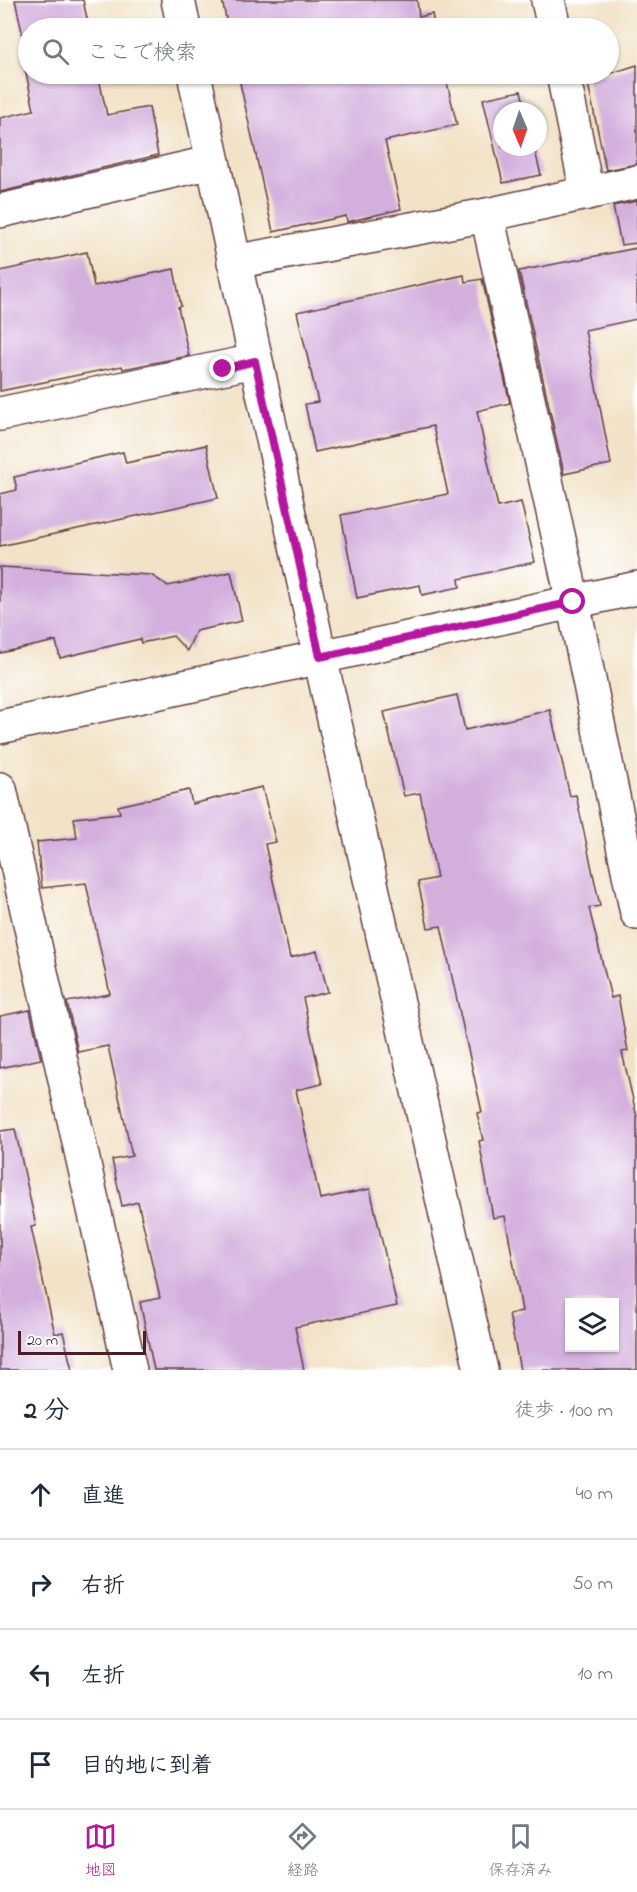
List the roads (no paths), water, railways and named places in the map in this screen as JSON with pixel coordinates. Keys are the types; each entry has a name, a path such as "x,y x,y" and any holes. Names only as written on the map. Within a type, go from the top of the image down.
{"street":[{"path":"178,0 182,18"},
{"path":"548,0 552,18"},
{"path":"196,84 320,657 481,1370"},
{"path":"565,84 587,193"},
{"path":"0,211 213,162"},
{"path":"234,262 487,215 637,182"},
{"path":"487,215 573,602 637,913"},
{"path":"0,414 255,361"},
{"path":"0,727 637,588"},
{"path":"0,789 130,1370"}]}
